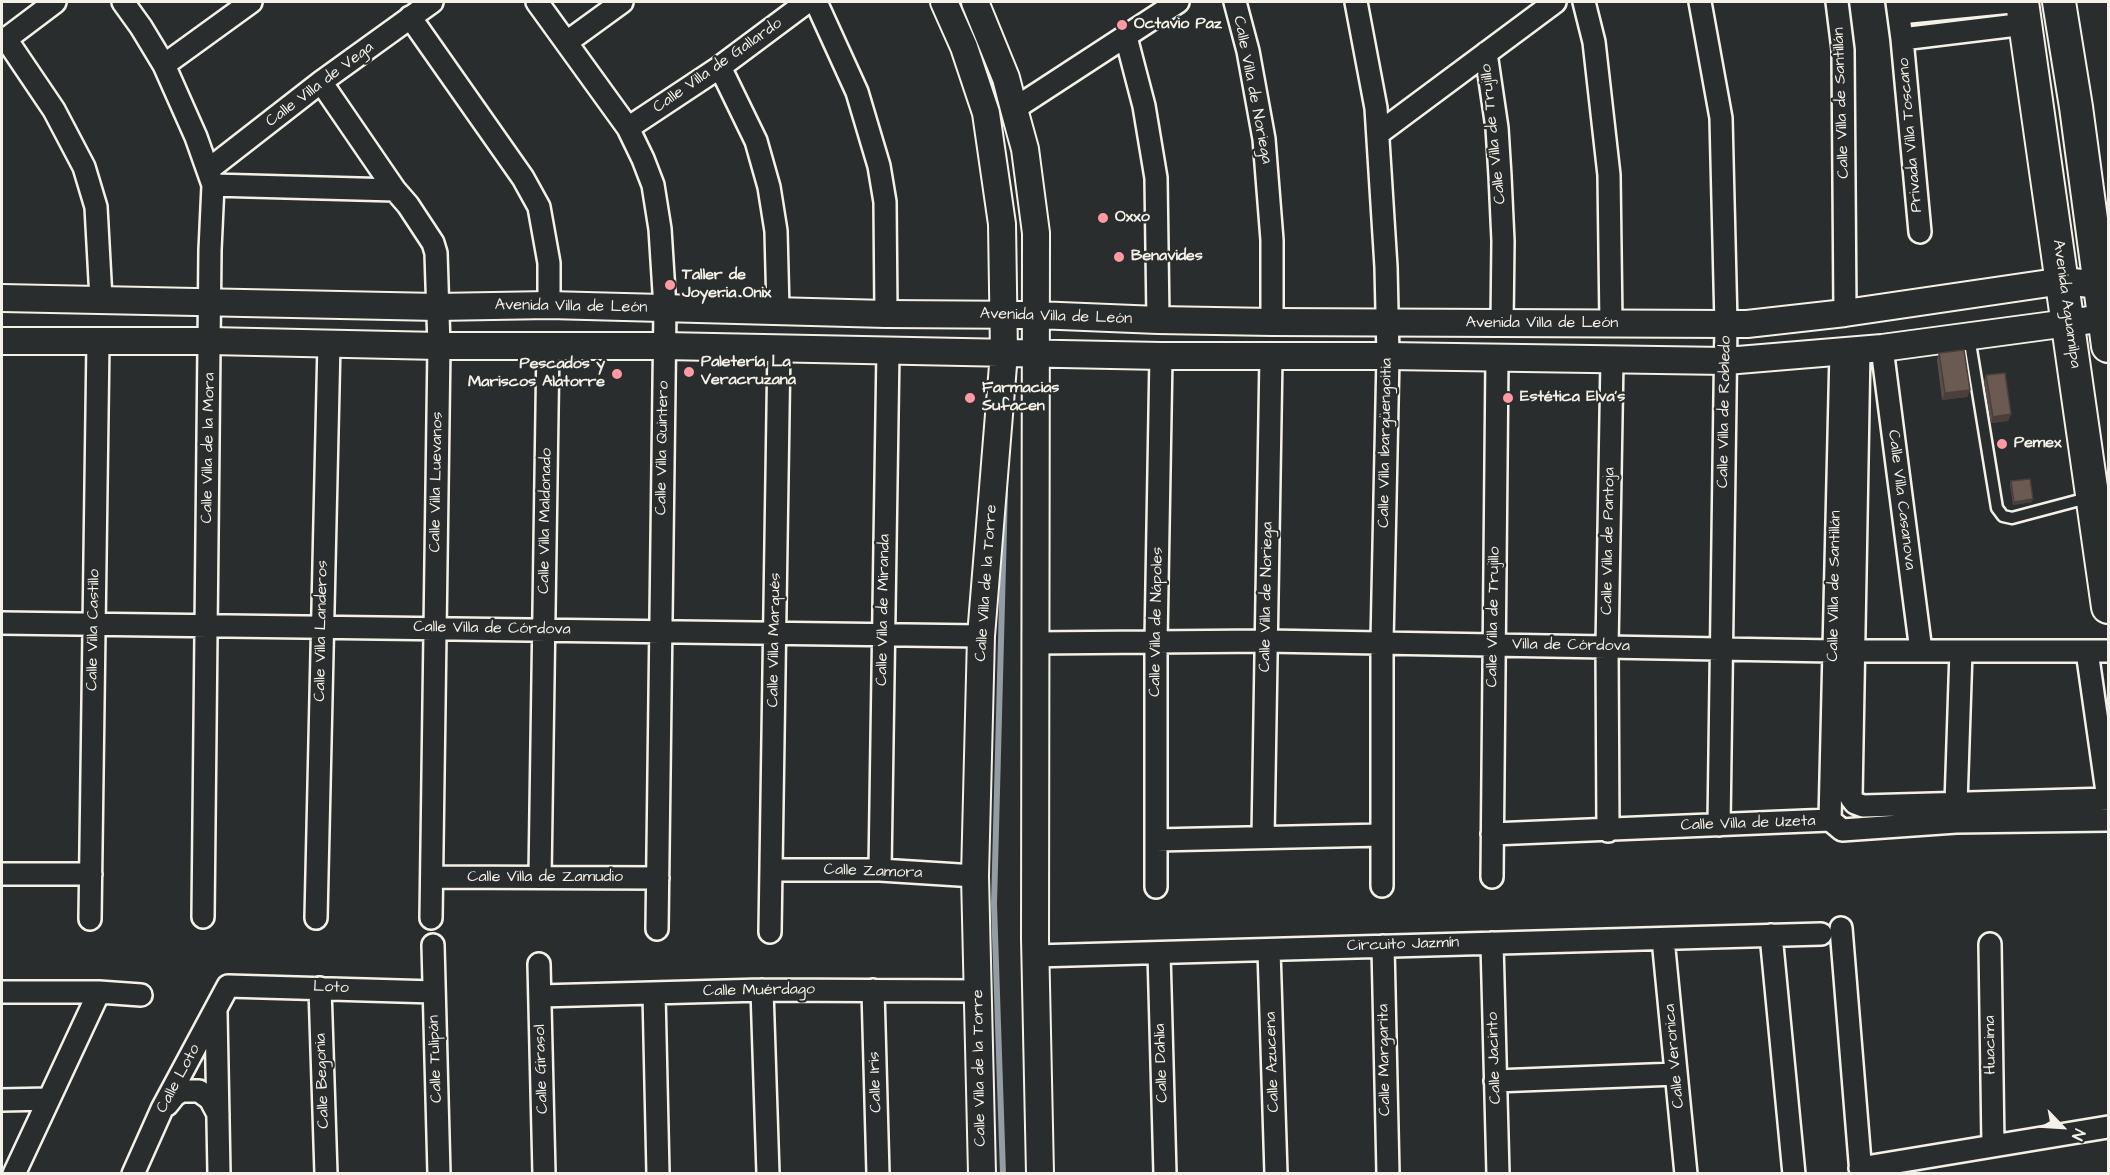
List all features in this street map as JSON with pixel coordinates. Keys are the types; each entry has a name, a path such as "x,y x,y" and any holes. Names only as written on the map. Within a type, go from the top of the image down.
{"main road":[{"path":"2058,2 2104,284 2107,327"},
{"name":"Avenida Aguamilpa","path":"2019,9 2063,281 2109,607"}],"street":[{"path":"55,2 4,41 54,111 84,166 96,207 101,299"},
{"name":"Calle Villa de la Mora","path":"123,2 164,65 211,177 203,917"},
{"path":"164,65 251,2"},
{"name":"Calle Villa de Vega","path":"211,177 321,82 432,2"},
{"name":"Calle Villa Quintero","path":"537,2 628,128 653,186 660,229 665,308 657,929"},
{"path":"567,42 622,2"},
{"name":"Calle Villa de Gallardo","path":"628,128 720,67 807,2"},
{"path":"816,2 857,92 879,166 885,202 886,314"},
{"name":"Calle Villa de la Torre","path":"944,2 964,47 986,112 1002,224 1004,353 981,636 975,876 982,1173"},
{"path":"975,2 1006,78 1025,149 1036,233 1034,353 1035,956 1040,1173"},
{"path":"1014,109 1178,2"},
{"name":"Calle Villa de Noriega","path":"1235,2 1248,51 1264,139 1272,240 1272,322"},
{"path":"1379,134 1555,2"},
{"path":"1584,2 1594,42 1609,175 1611,324"},
{"name":"Calle Villa de Robledo","path":"1700,2 1721,118 1726,324 1719,825"},
{"name":"Calle Villa de Santillán","path":"1837,2 1843,61 1845,313"},
{"name":"Calle Villa Ibargüengoitia","path":"1359,3 1379,134 1388,356 1382,642 1382,886"},
{"name":"Privada Villa Toscano","path":"1920,232 1898,7 2019,9"},
{"name":"Privada Villa Toscano","path":"1902,39 2019,9"},
{"path":"410,17 524,178 540,207 549,263 549,305"},
{"path":"1126,37 1144,106 1156,178 1158,320"},
{"name":"Calle Villa de Trujillo","path":"1486,53 1497,128 1500,176 1503,241 1502,323"},
{"path":"720,67 756,141 769,187 776,231 778,310"},
{"name":"Calle Villa Luevanos","path":"321,82 395,190 408,205 433,243 436,253 439,346 430,918"},
{"path":"211,177 395,190"},
{"name":"Avenida Villa de León","path":"2,297 437,307 549,305 1272,322 1747,324 1845,313 2063,281 2104,284"},
{"name":"Avenida Villa de León","path":"2,341 779,347 1161,356 1388,356 1726,361 1861,350 2069,323 2107,327"},
{"name":"Calle Villa Castillo","path":"90,919 98,341"},
{"name":"Calle Villa Landeros","path":"316,918 329,343"},
{"name":"Calle Villa Maldonado","path":"540,877 548,345"},
{"name":"Calle Villa Marqués","path":"770,932 779,347"},
{"name":"Calle Villa de Miranda","path":"880,870 888,350"},
{"name":"Calle Villa de Santillán","path":"1830,820 1843,651 1861,350"},
{"name":"Calle Villa Casanova","path":"1861,350 1921,651"},
{"name":"Calle Villa de Nápoles","path":"1156,887 1156,641 1161,356"},
{"name":"Calle Villa de Noriega","path":"1263,837 1271,356"},
{"name":"Calle Villa de Trujillo","path":"1492,877 1497,357"},
{"name":"Calle Villa de Pantoja","path":"1608,831 1606,647 1612,360"},
{"name":"Calle Villa de Córdova","path":"2,623 981,636"},
{"name":"Villa de Córdova","path":"1034,643 1266,641 1843,651 2109,651"},
{"name":"Calle Villa de Santillán","path":"1843,651 1851,798 1855,803 1863,806 1956,804"},
{"path":"1961,651 1956,804 2109,799 2087,651"},
{"name":"Calle Villa de Uzeta","path":"1492,834 1608,831 1830,820 1842,830 1956,822 2109,820"},
{"path":"1156,840 1382,835"},
{"name":"Calle Zamora","path":"771,870 880,870 975,876"},
{"path":"2,874 91,874"},
{"name":"Calle Villa de Zamudio","path":"432,877 658,878"},
{"name":"Circuito Jazmín","path":"1035,956 1664,939 1831,931 1861,1171"},
{"path":"1771,935 1794,1173"},
{"name":"Calle Veronica","path":"1664,939 1686,1173"},
{"name":"Calle Jacinto","path":"1492,943 1498,1173"},
{"name":"Huacima","path":"1990,944 1993,1146"},
{"name":"Calle Tulipán","path":"433,945 439,1173"},
{"name":"Calle Margarita","path":"1383,946 1388,1173"},
{"name":"Calle Azucena","path":"1269,950 1276,1173"},
{"name":"Calle Dahlia","path":"1159,953 1166,1173"},
{"name":"Calle Girasol","path":"539,964 544,1173"},
{"name":"Loto","path":"228,986 434,992"},
{"name":"Calle Loto","path":"133,1173 162,1109 228,986"},
{"name":"Calle Begonia","path":"320,988 326,1173"},
{"path":"762,990 768,1173"},
{"name":"Calle Muérdago","path":"540,996 762,990 978,991"},
{"name":"Calle Iris","path":"873,990 878,1173"},
{"path":"2,992 99,992 141,995"},
{"path":"14,1173 99,992"},
{"path":"654,993 658,1173"},
{"path":"216,1011 219,1173"},
{"path":"1496,1081 1677,1074"},
{"path":"162,1109 175,1095 191,1090 206,1094 218,1114"},
{"path":"2,1100 49,1099"},
{"path":"1861,1171 2109,1127"}],"lane":[{"path":"1969,336 1997,507 2003,516 2012,518 2094,496"}],"building":[{"path":"1964,350 1970,390 1945,393 1939,353"},
{"path":"2005,373 2011,414 1993,417 1986,375"},
{"path":"2030,479 2033,499 2014,502 2011,481"}],"waterway":[{"path":"1003,1174 994,904 1005,490"}],"place":[{"name":"Octavio Paz","path":"1122,25"},
{"name":"Oxxo","path":"1103,218"},
{"name":"Benavides","path":"1119,257"},
{"name":"Taller de Joyeria Onix","path":"670,285"},
{"name":"Paletería La Veracruzana","path":"689,372"},
{"name":"Pescados y Mariscos Alatorre","path":"617,374"},
{"name":"Farmacias Sufacen","path":"970,398"},
{"name":"Estética Elva’s","path":"1508,398"},
{"name":"Pemex","path":"2002,444"}]}
